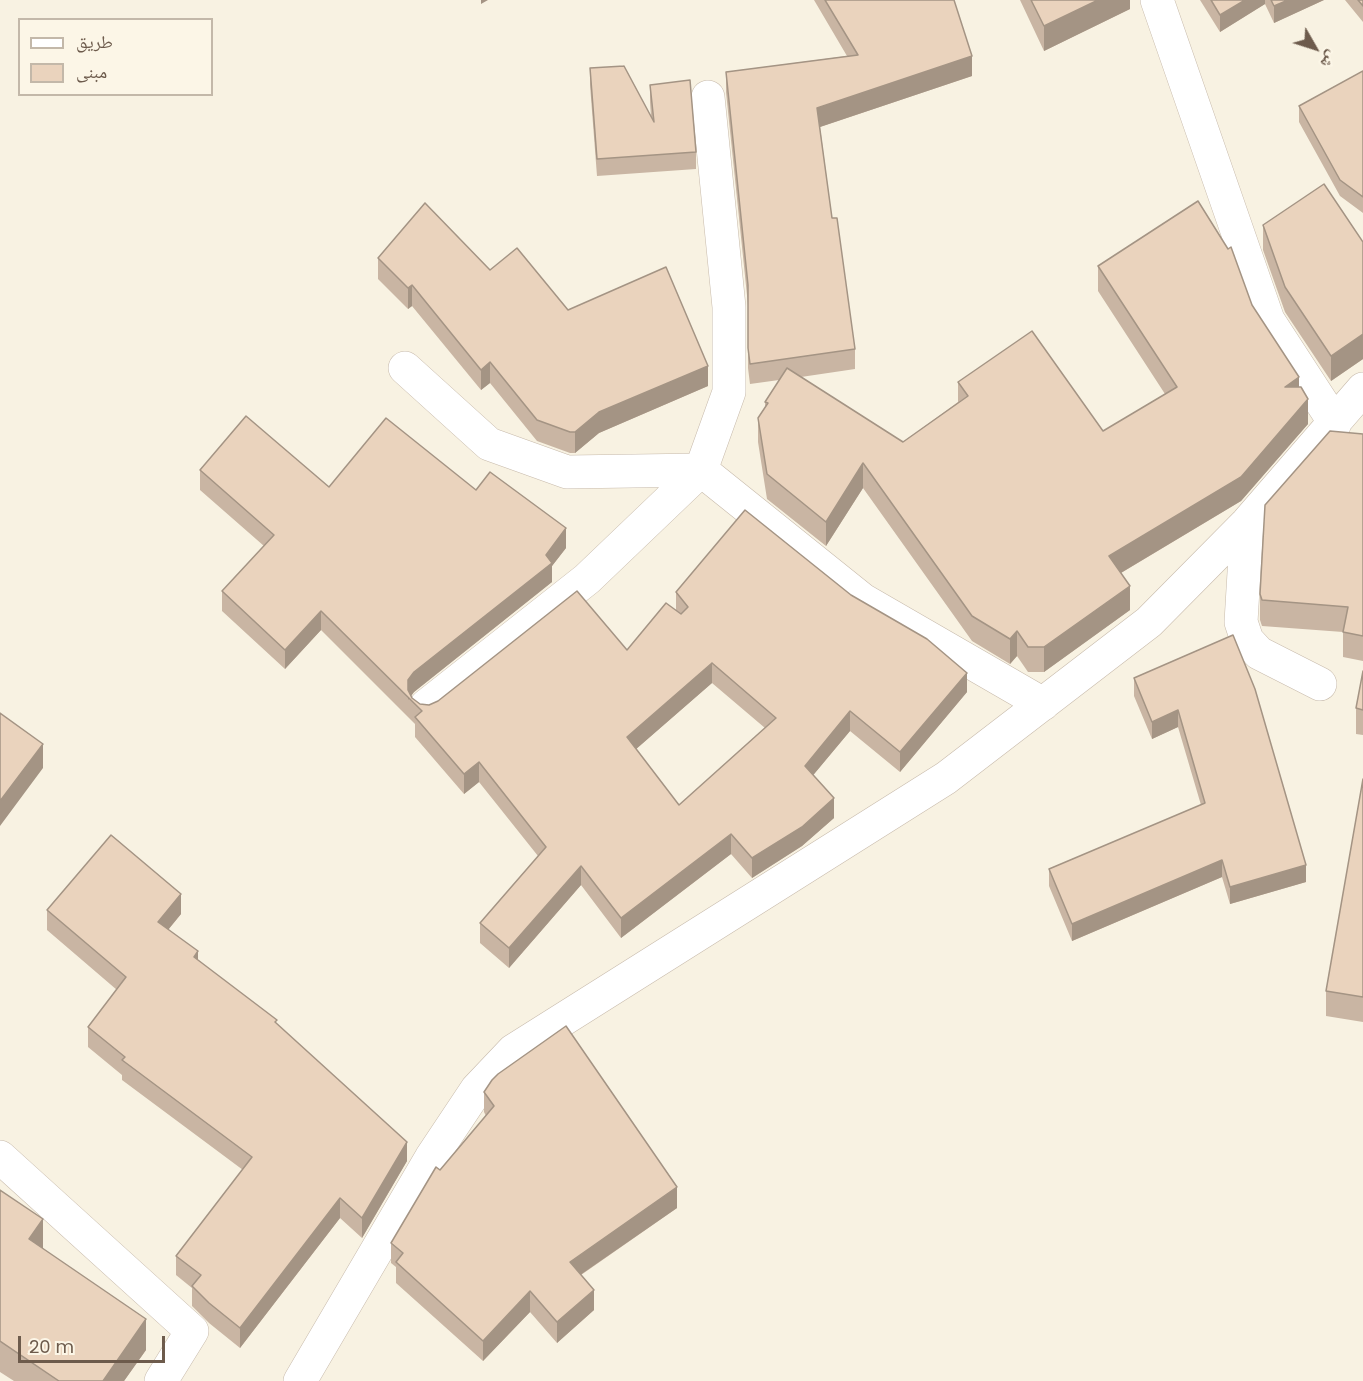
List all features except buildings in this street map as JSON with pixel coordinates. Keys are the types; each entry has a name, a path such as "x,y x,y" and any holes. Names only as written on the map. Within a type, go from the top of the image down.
{"street":[{"path":"1157,0 1268,320 1335,423"},
{"path":"426,706 587,579 701,471 729,392 729,307 708,96"},
{"path":"405,368 489,444 567,472 701,471 862,600 1043,704"},
{"path":"300,1381 431,1158 477,1089 513,1051 946,778 1149,622 1247,523 1363,389"},
{"path":"1247,523 1241,622 1247,640 1259,653 1320,684"},
{"path":"0,1157 192,1331 161,1381"}]}
